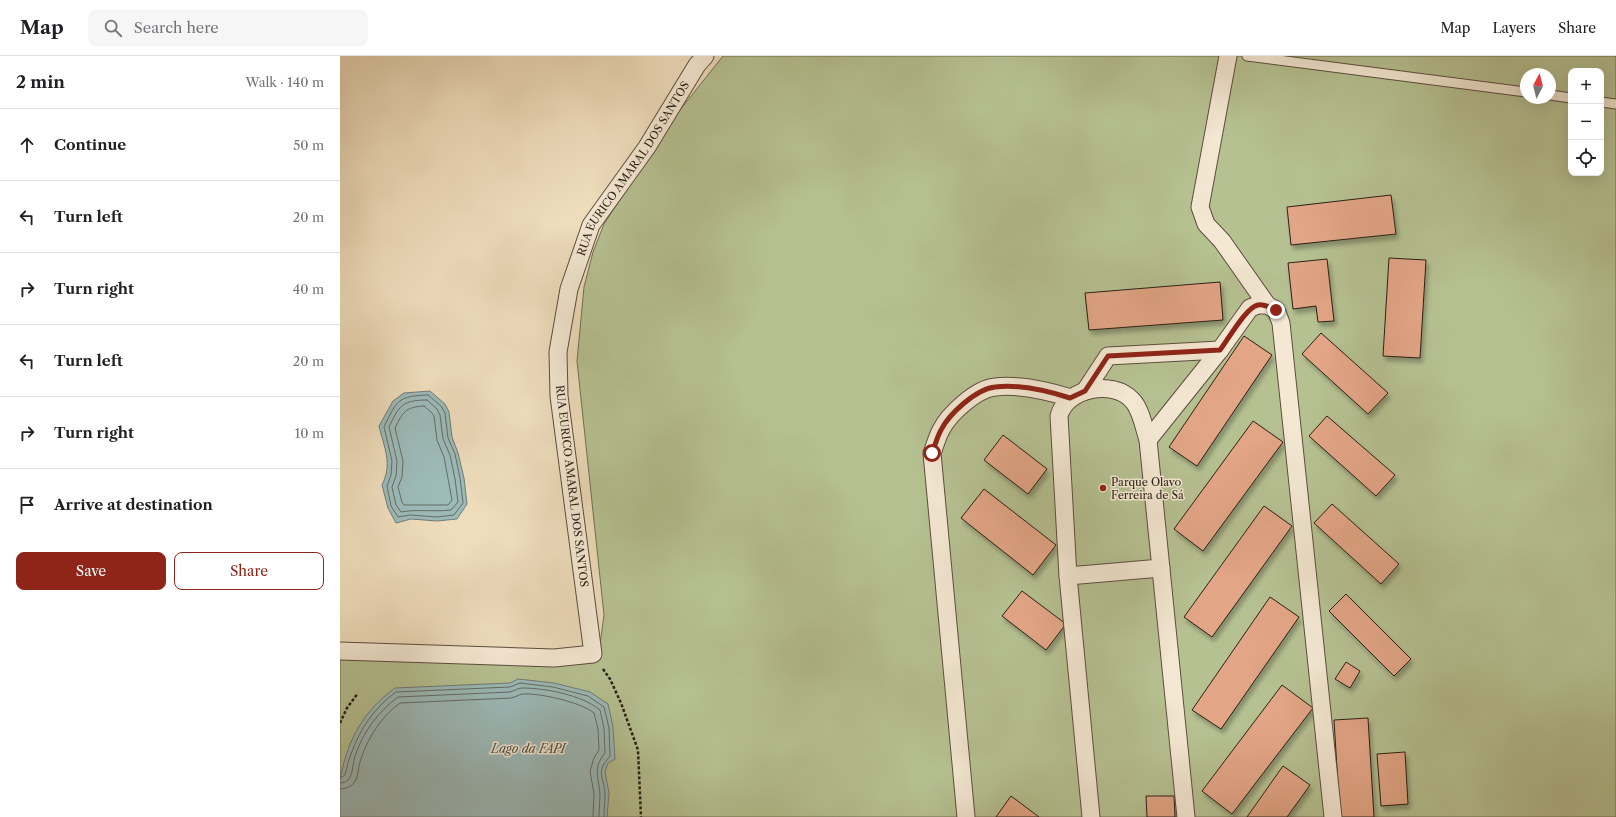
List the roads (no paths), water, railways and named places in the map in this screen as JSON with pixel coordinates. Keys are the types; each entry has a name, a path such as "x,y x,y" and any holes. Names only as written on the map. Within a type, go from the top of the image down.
{"street":[{"name":"RUA EURICO AMARAL DOS SANTOS","path":"340,651 554,658 593,654 559,396 558,352 568,289 592,225 647,147 697,66 705,56"},
{"path":"1228,56 1200,207 1206,224 1222,241 1267,305 1276,310 1281,323 1333,817"},
{"path":"1148,440 1220,350 1250,308 1258,305 1267,305"},
{"path":"1091,817 1068,576 1059,416 1061,409 1078,395 1108,356 1220,350"},
{"path":"966,817 932,453 941,429 956,412 974,394 994,386 1078,395 1102,389 1118,391 1126,394 1132,399 1136,406 1148,440 1186,817"},
{"path":"1068,576 1160,568"}],"lane":[{"path":"1247,56 1520,91"},
{"path":"1556,96 1568,98"},
{"path":"1604,102 1616,104"}],"water":[{"path":"430,391 445,404 449,412 452,437 458,453 464,478 467,504 457,519 437,521 411,519 396,523 388,508 382,485 387,470 387,462 379,426 393,401 404,393"},
{"name":"Lago da FAPI","path":"518,679 554,683 590,692 608,704 613,727 615,759 608,763 605,772 609,793 607,817 340,817 340,780 347,752 352,740 365,717 395,688 510,683"}],"place":[{"name":"Parque Olavo Ferreira de Sá","path":"1103,488"}]}
